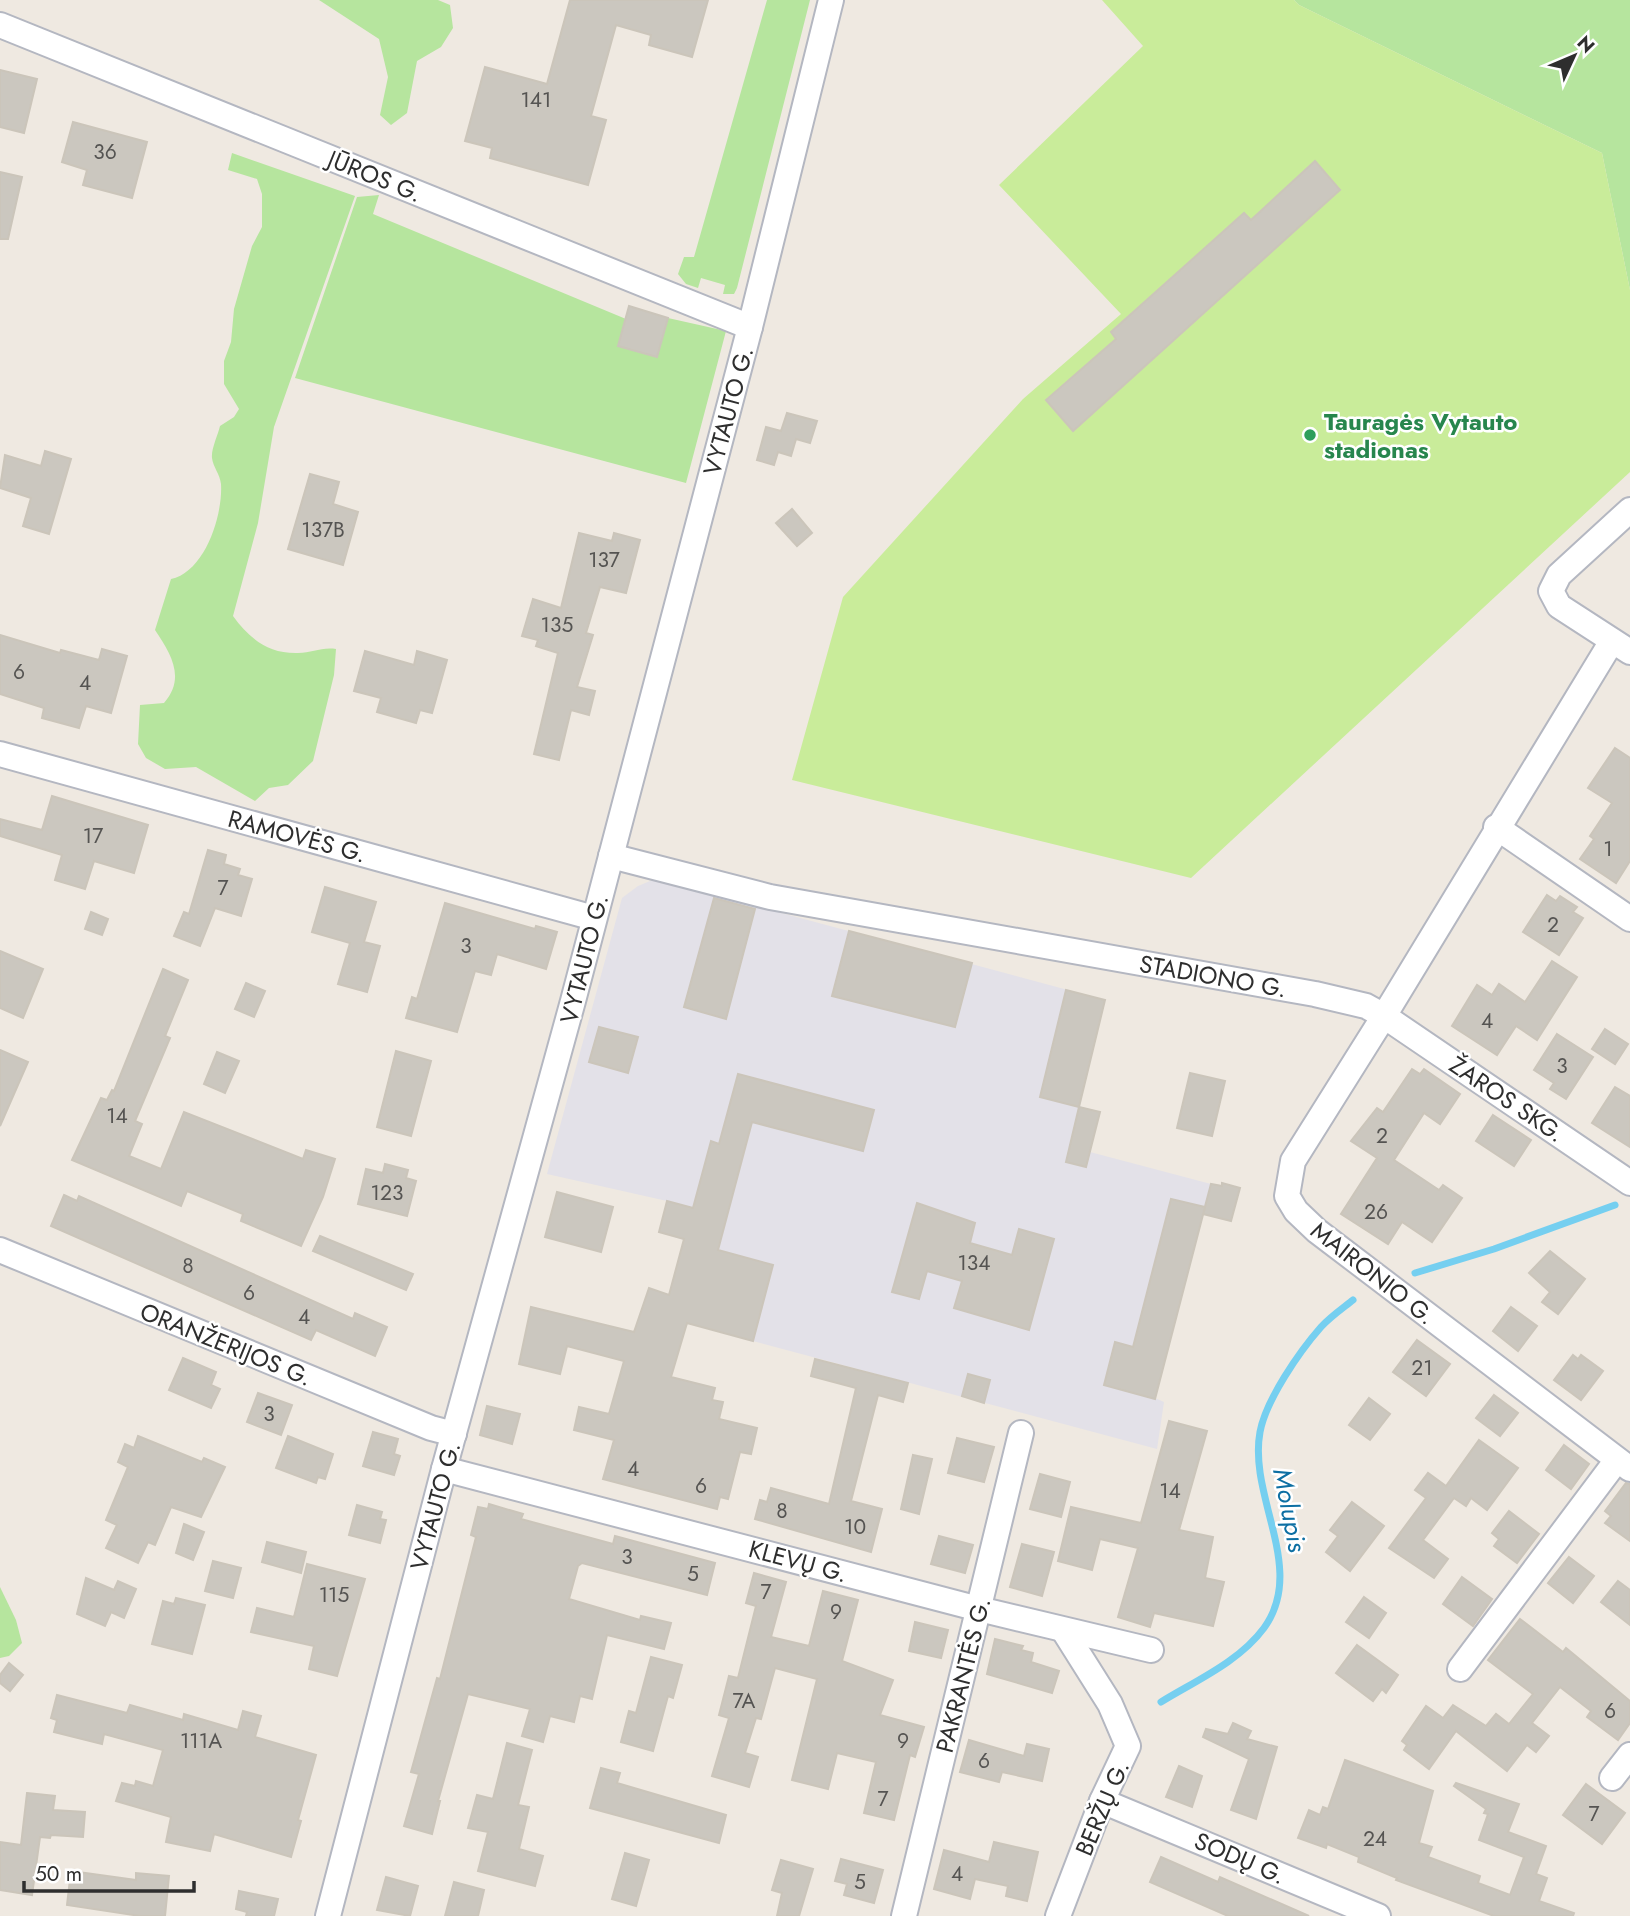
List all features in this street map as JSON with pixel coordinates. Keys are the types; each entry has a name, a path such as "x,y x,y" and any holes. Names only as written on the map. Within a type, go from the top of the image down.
{"street":[{"name":"VYTAUTO G.","path":"328,1916 444,1469 611,856 750,327 831,0"},
{"name":"JŪROS G.","path":"0,25 750,327"},
{"path":"1384,1016 1496,827 1621,647 1559,606 1551,591 1559,575 1630,510"},
{"name":"RAMOVĖS G.","path":"0,754 594,918"},
{"path":"1496,827 1630,919"},
{"name":"STADIONO G.","path":"611,856 770,897 1315,994 1366,1006 1384,1016"},
{"name":"ŽAROS SKG.","path":"1384,1016 1630,1183"},
{"name":"MAIRONIO G.","path":"1384,1016 1293,1161 1287,1196 1317,1231 1624,1464"},
{"name":"ORANŽERIJOS G.","path":"0,1250 431,1428 454,1434"},
{"name":"PAKRANTĖS G.","path":"904,1916 1021,1433"},
{"path":"1460,1669 1624,1464"},
{"name":"KLEVŲ G.","path":"444,1469 979,1609 1151,1650"},
{"name":"BERŽŲ G.","path":"1058,1916 1102,1801 1128,1746 1111,1704 1064,1630"},
{"path":"1612,1778 1630,1755"},
{"name":"SODŲ G.","path":"1102,1801 1378,1916"}],"shaded area":[{"path":"655,879 1105,1000 1079,1106 1100,1112 1090,1152 1211,1184 1155,1398 1164,1402 1157,1449 663,1317 684,1240 659,1232 667,1201 547,1174 622,898 638,886"}],"green space":[{"path":"319,0 438,0 450,5 453,28 441,47 417,61 407,113 391,125 380,115 388,77 379,39"},
{"path":"767,0 810,0 737,288 734,294 723,294 725,285 701,278 698,288 686,284 678,274 684,257 694,257"},
{"name":"Tauragės Vytauto stadionas","path":"1102,0 1294,0 1299,5 1602,153 1630,290 1630,472 1191,878 792,780 843,597 1023,399 1121,314 999,185 1143,46"},
{"path":"1294,0 1630,0 1630,290 1602,153 1299,5"},
{"path":"232,153 355,196 274,427 258,523 233,616 253,638 277,651 298,653 336,649 334,675 313,761 288,785 269,788 255,801 196,767 165,769 146,758 138,744 140,705 164,703 171,694 174,666 155,630 171,579 193,566 210,540 221,497 221,484 212,458 213,450 220,426 234,417 239,409 224,384 224,361 231,342 234,309 252,246 262,227 262,194 257,179 228,170"},
{"path":"379,195 373,214 626,319 619,346 657,357 668,318 726,331 686,483 295,378 357,197"},
{"path":"0,1587 16,1620 22,1643 9,1656 0,1658"}],"building":[{"path":"570,0 708,0 692,57 649,45 651,35 616,25 591,116 606,120 588,185 490,158 492,148 465,141 485,67 547,84"},
{"path":"0,70 37,79 24,133 0,127"},
{"path":"73,122 147,142 132,198 83,185 87,170 62,162"},
{"path":"1315,161 1340,190 1073,431 1046,400 1116,339 1111,332 1244,213 1251,220"},
{"path":"0,172 22,177 8,239 0,239"},
{"path":"629,306 668,318 657,357 618,346"},
{"path":"787,413 817,421 810,443 796,439 791,456 778,452 774,465 757,460 766,427 781,431"},
{"path":"45,451 71,459 49,534 23,526 31,498 0,488 5,455 41,466"},
{"path":"310,474 339,482 333,504 358,512 343,565 288,549"},
{"path":"792,509 812,533 797,546 776,523"},
{"path":"579,533 612,541 614,533 640,540 626,593 600,587 586,633 593,635 577,687 595,691 589,715 571,710 559,760 534,754 558,653 536,646 538,640 522,636 533,599 561,608"},
{"path":"0,635 60,653 61,650 99,660 102,649 127,656 111,713 86,706 79,728 42,718 44,708 0,694"},
{"path":"365,651 414,665 417,651 447,660 432,713 420,710 416,723 377,712 381,698 354,691"},
{"path":"1615,748 1630,758 1630,861 1616,883 1580,859 1594,839 1590,836 1612,803 1588,788"},
{"path":"52,796 148,825 134,873 94,861 85,889 55,880 62,855 0,836 0,819 42,830"},
{"path":"208,850 226,855 224,864 240,869 238,875 252,879 241,916 215,908 200,946 174,936 184,912 189,914"},
{"path":"325,887 376,902 364,942 380,946 367,992 338,984 350,943 312,932"},
{"path":"1547,895 1556,901 1560,896 1577,907 1573,912 1583,918 1559,955 1523,932"},
{"path":"714,898 755,909 726,1019 684,1007"},
{"path":"445,903 535,929 536,926 557,932 546,969 497,954 491,975 475,971 457,1032 406,1018 412,997 417,999"},
{"path":"91,912 108,919 102,935 85,929"},
{"path":"849,931 972,963 955,1027 832,996"},
{"path":"0,951 43,969 23,1018 0,1008"},
{"path":"1552,961 1577,977 1537,1040 1516,1026 1497,1055 1452,1026 1477,985 1492,995 1499,984 1525,1002"},
{"path":"163,969 188,980 165,1036 170,1038 135,1121 142,1124 129,1156 161,1169 184,1112 303,1159 306,1150 335,1159 323,1197 301,1246 241,1221 243,1214 187,1191 181,1206 72,1160 101,1098 107,1100 112,1090 114,1091"},
{"path":"246,983 265,991 254,1017 235,1009"},
{"path":"1066,990 1105,1000 1079,1107 1040,1097"},
{"path":"599,1027 638,1037 628,1073 589,1062"},
{"path":"1605,1029 1628,1044 1615,1064 1592,1049"},
{"path":"1557,1034 1593,1057 1566,1099 1550,1089 1554,1083 1534,1070"},
{"path":"0,1050 28,1062 0,1126"},
{"path":"396,1051 431,1061 411,1136 377,1127"},
{"path":"217,1052 239,1061 225,1093 204,1084"},
{"path":"1412,1069 1420,1074 1424,1069 1460,1094 1440,1124 1424,1113 1394,1160 1439,1190 1443,1185 1462,1198 1432,1242 1402,1222 1388,1244 1341,1214 1377,1158 1351,1141 1377,1108 1383,1112"},
{"path":"1190,1073 1225,1081 1212,1136 1177,1128"},
{"path":"738,1074 874,1110 863,1151 752,1122 718,1250 773,1265 753,1341 687,1323 671,1377 715,1388 712,1400 723,1402 719,1419 757,1428 751,1454 740,1452 728,1499 720,1497 717,1509 603,1479 614,1440 574,1430 579,1407 609,1414 624,1361 567,1346 560,1374 519,1364 531,1307 634,1332 649,1288 669,1295 684,1239 659,1232 667,1201 693,1208 711,1141 719,1144"},
{"path":"1615,1087 1630,1096 1630,1147 1592,1123"},
{"path":"1079,1107 1100,1112 1086,1167 1066,1162"},
{"path":"1493,1115 1531,1140 1514,1166 1476,1141"},
{"path":"385,1164 408,1170 406,1178 416,1181 407,1216 358,1204 366,1169 383,1173"},
{"path":"1222,1183 1240,1188 1231,1221 1203,1214 1211,1184 1222,1186"},
{"path":"557,1192 613,1207 601,1252 545,1237"},
{"path":"64,1195 77,1201 79,1196 353,1319 355,1313 387,1327 375,1356 316,1330 311,1340 51,1226"},
{"path":"1171,1199 1205,1207 1155,1399 1104,1385 1115,1342 1133,1347"},
{"path":"917,1203 975,1223 970,1243 1012,1255 1019,1229 1054,1239 1029,1330 954,1308 962,1281 927,1271 919,1299 892,1292"},
{"path":"320,1236 413,1274 406,1290 313,1251"},
{"path":"1550,1251 1585,1279 1558,1314 1542,1302 1550,1292 1529,1273"},
{"path":"1511,1307 1537,1326 1518,1351 1493,1331"},
{"path":"1417,1340 1450,1364 1426,1396 1393,1372"},
{"path":"1573,1355 1578,1359 1581,1355 1603,1371 1581,1400 1554,1380"},
{"path":"183,1358 216,1372 211,1385 220,1389 211,1408 169,1390"},
{"path":"815,1359 908,1383 903,1402 878,1395 851,1501 882,1509 871,1552 755,1519 760,1500 767,1502 771,1488 829,1504 856,1388 811,1376"},
{"path":"968,1374 990,1380 984,1403 962,1396"},
{"path":"258,1393 292,1405 281,1435 247,1422"},
{"path":"1494,1395 1518,1413 1500,1436 1476,1418"},
{"path":"1369,1398 1390,1414 1370,1440 1349,1425"},
{"path":"487,1406 520,1414 512,1444 480,1435"},
{"path":"1169,1421 1207,1431 1179,1530 1213,1537 1205,1578 1224,1582 1213,1626 1154,1613 1150,1627 1118,1617 1138,1548 1100,1539 1092,1570 1058,1561 1071,1507 1141,1523"},
{"path":"373,1432 398,1439 394,1454 400,1456 394,1475 363,1466"},
{"path":"138,1436 202,1462 204,1458 225,1467 201,1517 171,1507 155,1545 148,1542 138,1563 106,1548 117,1525 106,1520 128,1467 118,1462 125,1444 134,1448"},
{"path":"288,1436 333,1454 325,1479 318,1477 316,1483 276,1468"},
{"path":"957,1438 994,1447 984,1482 948,1473"},
{"path":"1479,1440 1518,1468 1487,1510 1471,1498 1466,1506 1454,1498 1423,1540 1448,1559 1434,1578 1389,1548 1426,1498 1415,1490 1428,1473 1446,1486"},
{"path":"1564,1445 1589,1464 1571,1489 1546,1470"},
{"path":"913,1455 932,1459 919,1514 901,1509"},
{"path":"1040,1474 1070,1482 1061,1517 1030,1509"},
{"path":"1626,1483 1630,1484 1630,1541 1605,1523 1611,1516 1605,1511"},
{"path":"1352,1502 1384,1526 1350,1571 1326,1552 1338,1536 1330,1530"},
{"path":"489,1504 523,1514 521,1519 613,1544 615,1536 715,1563 707,1595 582,1563 578,1566 569,1599 640,1620 641,1616 671,1623 664,1649 607,1635 592,1699 580,1696 574,1722 550,1716 543,1742 522,1736 530,1709 468,1694 438,1801 432,1834 404,1826 419,1774 411,1772 437,1678 440,1679 476,1537 471,1535 478,1507 488,1509"},
{"path":"357,1505 382,1512 380,1519 386,1520 380,1543 349,1535"},
{"path":"1509,1511 1539,1534 1517,1563 1494,1546 1499,1539 1492,1533"},
{"path":"184,1524 204,1532 193,1560 176,1553"},
{"path":"939,1536 973,1545 965,1573 931,1564"},
{"path":"267,1542 306,1552 301,1573 262,1562"},
{"path":"1022,1544 1054,1552 1042,1596 1010,1587"},
{"path":"1569,1557 1594,1576 1573,1603 1548,1583"},
{"path":"213,1561 241,1568 233,1598 205,1591"},
{"path":"307,1564 365,1579 337,1676 309,1669 314,1646 251,1632 257,1608 294,1617"},
{"path":"754,1573 786,1582 771,1637 809,1646 823,1591 858,1600 842,1661 893,1680 880,1715 924,1727 915,1757 910,1755 894,1820 864,1813 876,1762 837,1753 828,1789 792,1780 817,1679 775,1668 761,1719 756,1718 745,1753 758,1757 749,1787 712,1776 729,1718 719,1715 729,1676 738,1678 756,1606 746,1603"},
{"path":"1462,1577 1492,1599 1473,1626 1443,1604"},
{"path":"86,1578 114,1590 118,1581 136,1589 124,1618 111,1612 105,1626 77,1614"},
{"path":"1618,1581 1630,1590 1630,1625 1601,1602"},
{"path":"1364,1597 1386,1613 1369,1638 1346,1622"},
{"path":"176,1598 205,1605 192,1654 152,1644 163,1601 174,1604"},
{"path":"1520,1619 1563,1652 1566,1648 1630,1701 1630,1723 1618,1740 1587,1717 1591,1711 1560,1687 1532,1723 1549,1736 1536,1752 1527,1745 1507,1771 1456,1731 1429,1769 1404,1750 1407,1745 1402,1741 1426,1706 1443,1718 1453,1705 1486,1726 1496,1714 1509,1724 1533,1694 1488,1660"},
{"path":"915,1622 948,1630 941,1658 909,1651"},
{"path":"995,1639 1023,1646 1021,1650 1033,1653 1031,1662 1059,1671 1052,1693 987,1674"},
{"path":"1357,1645 1398,1675 1386,1693 1382,1689 1373,1701 1336,1673"},
{"path":"651,1657 682,1665 673,1698 668,1696 653,1751 621,1742 629,1711 636,1713"},
{"path":"9,1663 23,1675 10,1691 0,1683 0,1675"},
{"path":"57,1695 127,1713 130,1705 183,1720 184,1714 238,1730 243,1711 261,1716 255,1737 316,1755 291,1857 214,1834 210,1851 166,1842 171,1817 116,1801 122,1783 135,1786 136,1781 153,1786 163,1750 104,1734 102,1744 54,1732 57,1720 51,1718"},
{"path":"1233,1723 1251,1731 1247,1739 1277,1747 1256,1819 1231,1810 1249,1759 1203,1737 1206,1729 1228,1734"},
{"path":"969,1740 1024,1756 1027,1744 1049,1749 1042,1781 1002,1772 999,1782 960,1772"},
{"path":"507,1743 532,1750 518,1805 529,1807 519,1849 543,1856 535,1886 478,1871 488,1832 468,1828 477,1795 493,1799"},
{"path":"1345,1760 1433,1791 1419,1843 1432,1847 1428,1857 1480,1876 1478,1883 1510,1895 1524,1857 1479,1840 1488,1814 1484,1813 1486,1809 1454,1786 1456,1783 1519,1804 1508,1832 1546,1846 1536,1874 1547,1878 1539,1901 1574,1913 1573,1916 1494,1916 1396,1880 1397,1878 1358,1862 1359,1857 1327,1844 1326,1848 1298,1838 1309,1810 1320,1815 1323,1807 1328,1809"},
{"path":"1179,1766 1202,1776 1192,1807 1166,1797"},
{"path":"601,1768 620,1773 617,1783 726,1815 719,1843 590,1808"},
{"path":"1586,1784 1625,1813 1602,1844 1563,1815"},
{"path":"27,1793 55,1796 53,1810 85,1812 83,1837 40,1837 32,1895 0,1890 0,1842 21,1845"},
{"path":"994,1842 1038,1852 1027,1901 1006,1896 1008,1886 975,1879 970,1899 934,1889 944,1850 989,1862"},
{"path":"625,1853 649,1860 636,1906 612,1899"},
{"path":"1161,1857 1218,1882 1220,1877 1309,1916 1228,1916 1150,1882"},
{"path":"841,1859 883,1870 874,1903 844,1895 847,1884 835,1881"},
{"path":"781,1860 813,1869 799,1916 777,1916 782,1893 772,1890"},
{"path":"71,1871 136,1880 136,1873 169,1876 165,1916 140,1916 67,1905"},
{"path":"386,1877 418,1886 410,1916 377,1910"},
{"path":"454,1882 484,1890 478,1916 445,1916"},
{"path":"239,1891 278,1899 274,1916 246,1916 247,1912 236,1909"}],"waterway":[{"name":"Molupis","path":"1415,1273 1494,1249 1615,1205"},
{"name":"Molupis","path":"1161,1702 1216,1670 1242,1651 1264,1628 1276,1605 1280,1582 1278,1557 1258,1457 1263,1419 1276,1391 1303,1349 1332,1316 1353,1300"}],"place":[{"name":"Tauragės Vytauto stadionas","path":"1310,435"}]}
